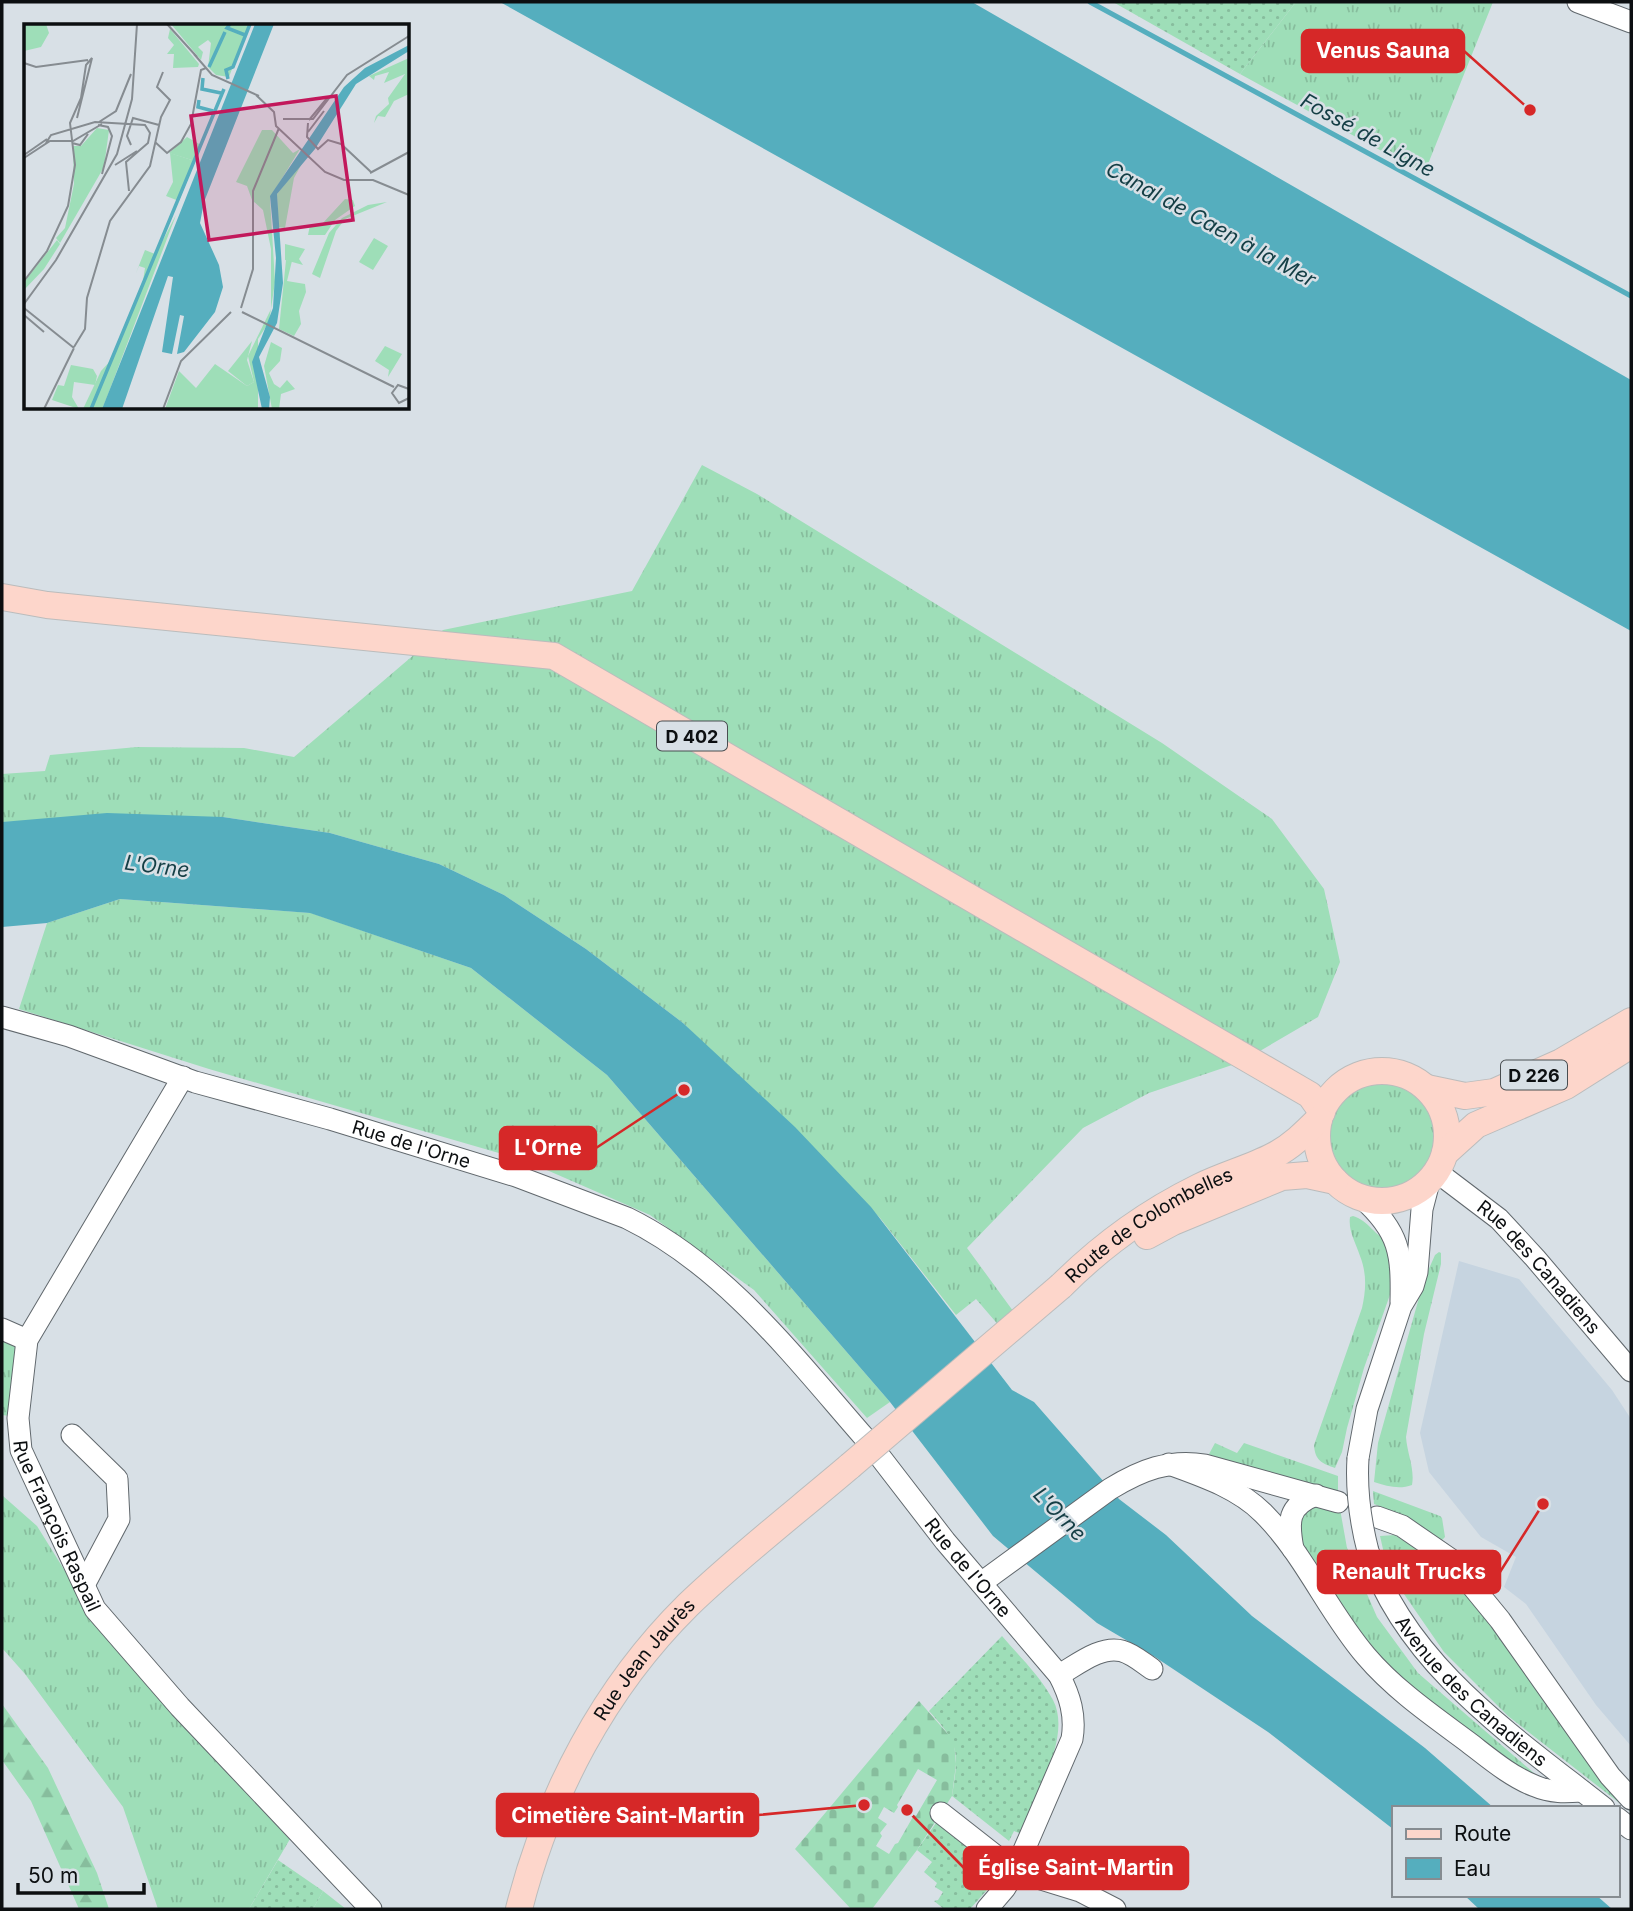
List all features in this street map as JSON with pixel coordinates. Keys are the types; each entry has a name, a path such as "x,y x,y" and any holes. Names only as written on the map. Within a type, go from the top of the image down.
{"main road":[{"name":"D 402","path":"2,597 47,605 554,656 1320,1106"},
{"name":"Route de Colombelles","path":"1061,1286 1090,1257 1136,1224 1202,1186 1274,1156 1292,1144 1320,1106 1356,1076 1379,1070 1403,1074 1427,1088 1465,1096 1494,1092 1561,1062 1631,1021"},
{"name":"Route de Colombelles","path":"1320,1106 1317,1136 1319,1152 1335,1181 1362,1198 1376,1201 1398,1200 1411,1195 1476,1125 1544,1097 1631,1045"},
{"path":"1427,1088 1438,1102 1445,1118 1448,1136 1437,1169"},
{"name":"Route de Colombelles","path":"1061,1286 1173,1222 1272,1180 1300,1174 1335,1181"},
{"name":"Rue Jean Jaurès","path":"519,1909 538,1842 556,1798 591,1730 635,1666 688,1605 1061,1286"}],"street":[{"path":"1578,2 1631,22"},
{"name":"Rue de l'Orne","path":"2,1017 69,1036 183,1077 516,1176 643,1225 696,1262 744,1304 792,1354 864,1437"},
{"name":"Rue François Raspail","path":"183,1077 27,1340 18,1418 21,1450 95,1609 180,1707 371,1909"},
{"name":"Avenue des Canadiens","path":"1437,1169 1422,1209 1417,1272 1413,1286 1401,1306 1367,1409 1358,1458 1360,1518 1368,1551 1390,1603 1422,1649 1453,1682 1516,1738 1602,1806"},
{"name":"Rue des Canadiens","path":"1437,1169 1499,1219 1631,1371"},
{"name":"Avenue des Canadiens","path":"1362,1198 1384,1220 1398,1245 1401,1306"},
{"path":"2,1329 27,1340"},
{"path":"72,1435 117,1479 119,1519 84,1586"},
{"name":"Rue de l'Orne","path":"881,1458 911,1499 1059,1675 1068,1691 1073,1714 1072,1739 1015,1871 986,1909"},
{"path":"1169,1464 1230,1488 1263,1512 1293,1550 1367,1657 1395,1684 1478,1749 1533,1786 1561,1793 1583,1791"},
{"path":"981,1583 1110,1489 1147,1469 1169,1464 1205,1465 1338,1502"},
{"path":"1293,1550 1289,1528 1294,1511 1301,1502 1317,1495"},
{"path":"1377,1517 1402,1526 1450,1559 1500,1620 1610,1776 1631,1799"},
{"path":"1059,1675 1101,1652 1113,1649 1125,1651 1152,1669"},
{"path":"941,1813 1015,1871 1080,1891 1115,1909"}],"shaded area":[{"path":"1459,1261 1519,1279 1612,1390 1631,1419 1631,1746 1596,1705 1526,1604 1504,1587 1516,1557 1481,1537 1429,1472 1420,1433"}],"green space":[{"path":"1113,2 1296,2 1240,74"},
{"path":"1296,2 1493,2 1424,174 1240,74"},
{"path":"702,465 757,494 1162,743 1272,819 1324,889 1340,962 1318,1017 1241,1062 1149,1093 1083,1128 967,1248 1027,1330 1013,1342 976,1299 956,1315 880,1218 683,1023 586,949 504,895 439,864 330,833 223,817 2,822 2,774 45,771 50,755 137,747 244,748 294,757 443,630 632,591"},
{"path":"120,899 311,913 471,968 607,1075 890,1402 867,1418 754,1290 650,1215 526,1161 209,1069 19,1009 47,923"},
{"path":"1382,1079 1403,1084 1421,1096 1433,1114 1438,1135 1433,1156 1421,1174 1403,1186 1382,1191 1361,1186 1343,1174 1331,1156 1326,1135 1331,1114 1343,1096 1361,1084"},
{"path":"1353,1216 1389,1242 1392,1289 1364,1368 1342,1452 1335,1468 1320,1460 1314,1445 1362,1308 1365,1276 1350,1227 1350,1217"},
{"path":"1439,1252 1441,1264 1424,1334 1406,1437 1412,1485 1388,1486 1374,1482 1378,1443 1424,1280 1435,1255"},
{"path":"2,1335 17,1349 10,1416 2,1415"},
{"path":"1215,1443 1237,1453 1244,1443 1338,1476 1338,1496 1223,1463 1209,1454"},
{"path":"2,1468 3,1496 37,1526 106,1637 183,1726 290,1839 249,1909 158,1909 123,1807 25,1674 2,1648"},
{"path":"1373,1491 1440,1516 1445,1537 1442,1540 1407,1517 1374,1504"},
{"path":"1315,1504 1340,1509 1347,1548 1377,1617 1418,1673 1542,1780 1530,1777 1422,1699 1374,1654 1302,1551 1296,1526 1305,1507"},
{"path":"1395,1535 1447,1568 1631,1806 1631,1812 1508,1716 1444,1652 1388,1571 1380,1536"},
{"path":"1002,1636 1042,1683 1058,1714 1058,1730 1050,1764 1021,1834 1014,1831 1009,1841 952,1796 956,1769 955,1749 947,1732 929,1711"},
{"path":"919,1701 954,1741 956,1764 952,1796 917,1850 872,1909 851,1909 795,1849","holes":["918,1769 937,1780 889,1854 876,1846 882,1836 880,1833 887,1824 878,1818 884,1807 894,1813"]},
{"path":"2,1704 48,1768 97,1873 109,1909 79,1909 31,1801 2,1760"},
{"path":"938,1820 1004,1871 970,1909 944,1909 934,1901 938,1900 943,1892 935,1887 937,1883 924,1872 932,1862 917,1850"},
{"path":"278,1860 323,1891 313,1909 249,1909"},
{"path":"323,1891 346,1909 313,1909"}],"water":[{"name":"Canal de Caen à la Mer","path":"500,2 972,2 1631,380 1631,631"},
{"path":"107,813 223,817 330,833 439,864 504,895 586,949 683,1023 795,1127 871,1207 1012,1390 1034,1402 1119,1499 1166,1535 1252,1616 1425,1748 1492,1806 1392,1806 1392,1828 1268,1732 1155,1657 1097,1623 993,1536 890,1402 607,1075 471,968 310,913 120,899 47,923 2,927 2,822"},
{"path":"1466,1897 1598,1897 1612,1909 1479,1909"}],"waterway":[{"name":"Fossé de Ligne","path":"1090,2 1631,296"}],"place":[{"name":"Venus Sauna","path":"1530,110"},
{"name":"L'Orne","path":"684,1090"},
{"name":"Renault Trucks","path":"1543,1504"},
{"name":"Cimetière Saint-Martin","path":"864,1805"},
{"name":"Église Saint-Martin","path":"907,1810"}]}
